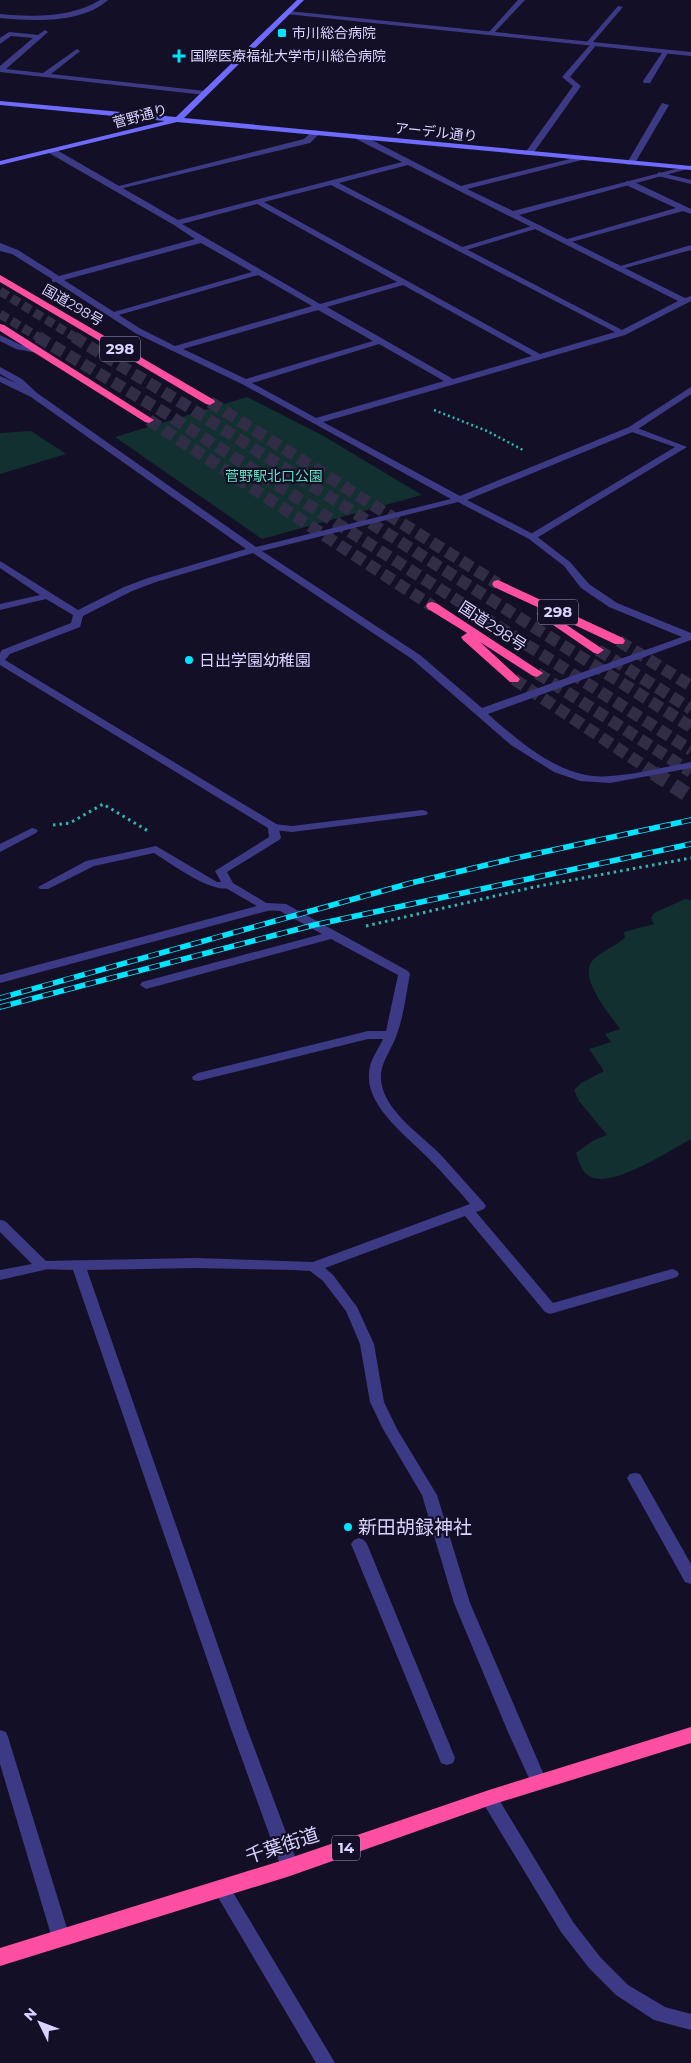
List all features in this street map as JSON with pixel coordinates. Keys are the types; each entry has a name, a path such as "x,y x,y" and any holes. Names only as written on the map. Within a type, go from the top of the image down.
{"highway":[{"name":"国道298号","path":"0,278 210,402"},
{"name":"298","path":"0,327 150,420"},
{"name":"298","path":"598,650 498,584 619,641"},
{"name":"国道298号","path":"514,679 432,606 537,673"},
{"name":"千葉街道","path":"0,1957 222,1889 489,1798 691,1735"}],"street":[{"path":"0,16 52,16 96,7 105,0"},
{"name":"菅野通り","path":"0,163 179,119 301,0"},
{"path":"491,33 522,0"},
{"path":"529,154 577,86 566,77 620,7"},
{"path":"288,12 691,54"},
{"path":"0,42 9,34 42,34 0,70"},
{"path":"45,75 77,51"},
{"path":"647,81 666,51"},
{"path":"0,70 205,93"},
{"name":"アーデル通り","path":"0,103 689,168"},
{"path":"631,163 665,105"},
{"path":"116,188 307,141 317,132"},
{"path":"359,136 618,268 688,299"},
{"path":"52,151 177,223 178,226 202,240 452,382"},
{"path":"461,188 579,158"},
{"path":"177,223 409,162"},
{"path":"512,214 689,168"},
{"path":"661,174 691,182"},
{"path":"332,182 622,333"},
{"path":"629,183 691,212"},
{"path":"258,202 540,356"},
{"path":"567,242 682,208"},
{"path":"460,249 538,227"},
{"path":"55,280 202,240"},
{"path":"0,245 15,252 55,280 138,332 245,382 401,469 532,537 567,564 586,586 613,605 691,637"},
{"path":"618,268 691,247"},
{"path":"0,249 15,252"},
{"path":"111,315 259,272"},
{"path":"172,348 405,282"},
{"path":"315,421 622,333 688,299"},
{"path":"0,338 19,347 37,350"},
{"path":"245,382 381,341"},
{"path":"0,370 19,381 34,396"},
{"path":"0,379 34,396 254,550 416,657 515,743 558,770 580,778 610,780 691,765"},
{"path":"78,614 128,588 254,550 461,499 632,429 691,390"},
{"path":"532,537 682,447 632,429"},
{"path":"0,564 78,614"},
{"path":"0,607 48,596"},
{"path":"78,614 76,625 6,652 0,660 274,827 292,828 422,813"},
{"path":"479,713 691,637"},
{"path":"228,885 221,871 275,838 274,827"},
{"path":"0,849 32,830"},
{"path":"44,887 90,863 156,849 215,885 228,885 267,907"},
{"path":"0,979 267,907 282,907 404,974 391,1035 379,1057 375,1080 382,1099 412,1137 434,1156 479,1206 314,1267 196,1263 78,1264 43,1266 0,1275"},
{"path":"146,984 331,935"},
{"path":"198,1077 368,1035 391,1035"},
{"path":"467,1210 550,1309 672,1274"},
{"path":"0,1224 43,1266"},
{"path":"78,1264 238,1726 290,1867"},
{"path":"314,1267 328,1278 352,1310 367,1344 377,1402 390,1429 429,1495 462,1602 516,1732 540,1782"},
{"path":"635,1478 691,1578"},
{"path":"359,1544 446,1758"},
{"path":"0,1737 61,1938"},
{"path":"489,1798 567,1927 595,1963 622,1990 660,2014 691,2022"},
{"path":"222,1889 326,2063"}],"path":[{"path":"401,396 487,431 548,463"},
{"path":"32,830 43,826 70,823 103,804 145,828 154,839 156,849"},
{"path":"331,935 534,887 691,858"}],"green space":[{"name":"菅野駅北口公園","path":"247,397 322,435 422,495 262,539 115,437"},
{"path":"31,431 66,454 0,474 0,433"},
{"path":"685,899 691,900 691,1139 640,1167 625,1173 611,1178 599,1179 589,1176 582,1169 576,1153 594,1140 607,1135 579,1101 574,1090 581,1083 604,1071 589,1049 611,1042 605,1034 620,1029 602,1004 591,984 590,965 598,955 625,938 624,932 654,924 651,918 654,913"}],"tunnel":[{"path":"0,291 76,338"},
{"path":"0,314 40,338"},
{"path":"38,337 165,413 691,750"},
{"path":"74,337 190,408 691,727"},
{"path":"210,402 498,584"},
{"path":"149,420 432,606"},
{"path":"619,641 691,686"},
{"path":"598,650 691,709"},
{"path":"537,673 691,772"},
{"path":"514,679 656,774"},
{"path":"654,773 691,797"}],"railway":[{"path":"0,998 411,883 691,820"},
{"path":"0,1007 314,925 691,844"}],"place":[{"name":"市川総合病院","path":"282,33"},
{"name":"国際医療福祉大学市川総合病院","path":"179,56"},
{"name":"日出学園幼稚園","path":"189,660"},
{"name":"新田胡録神社","path":"348,1527"}]}
